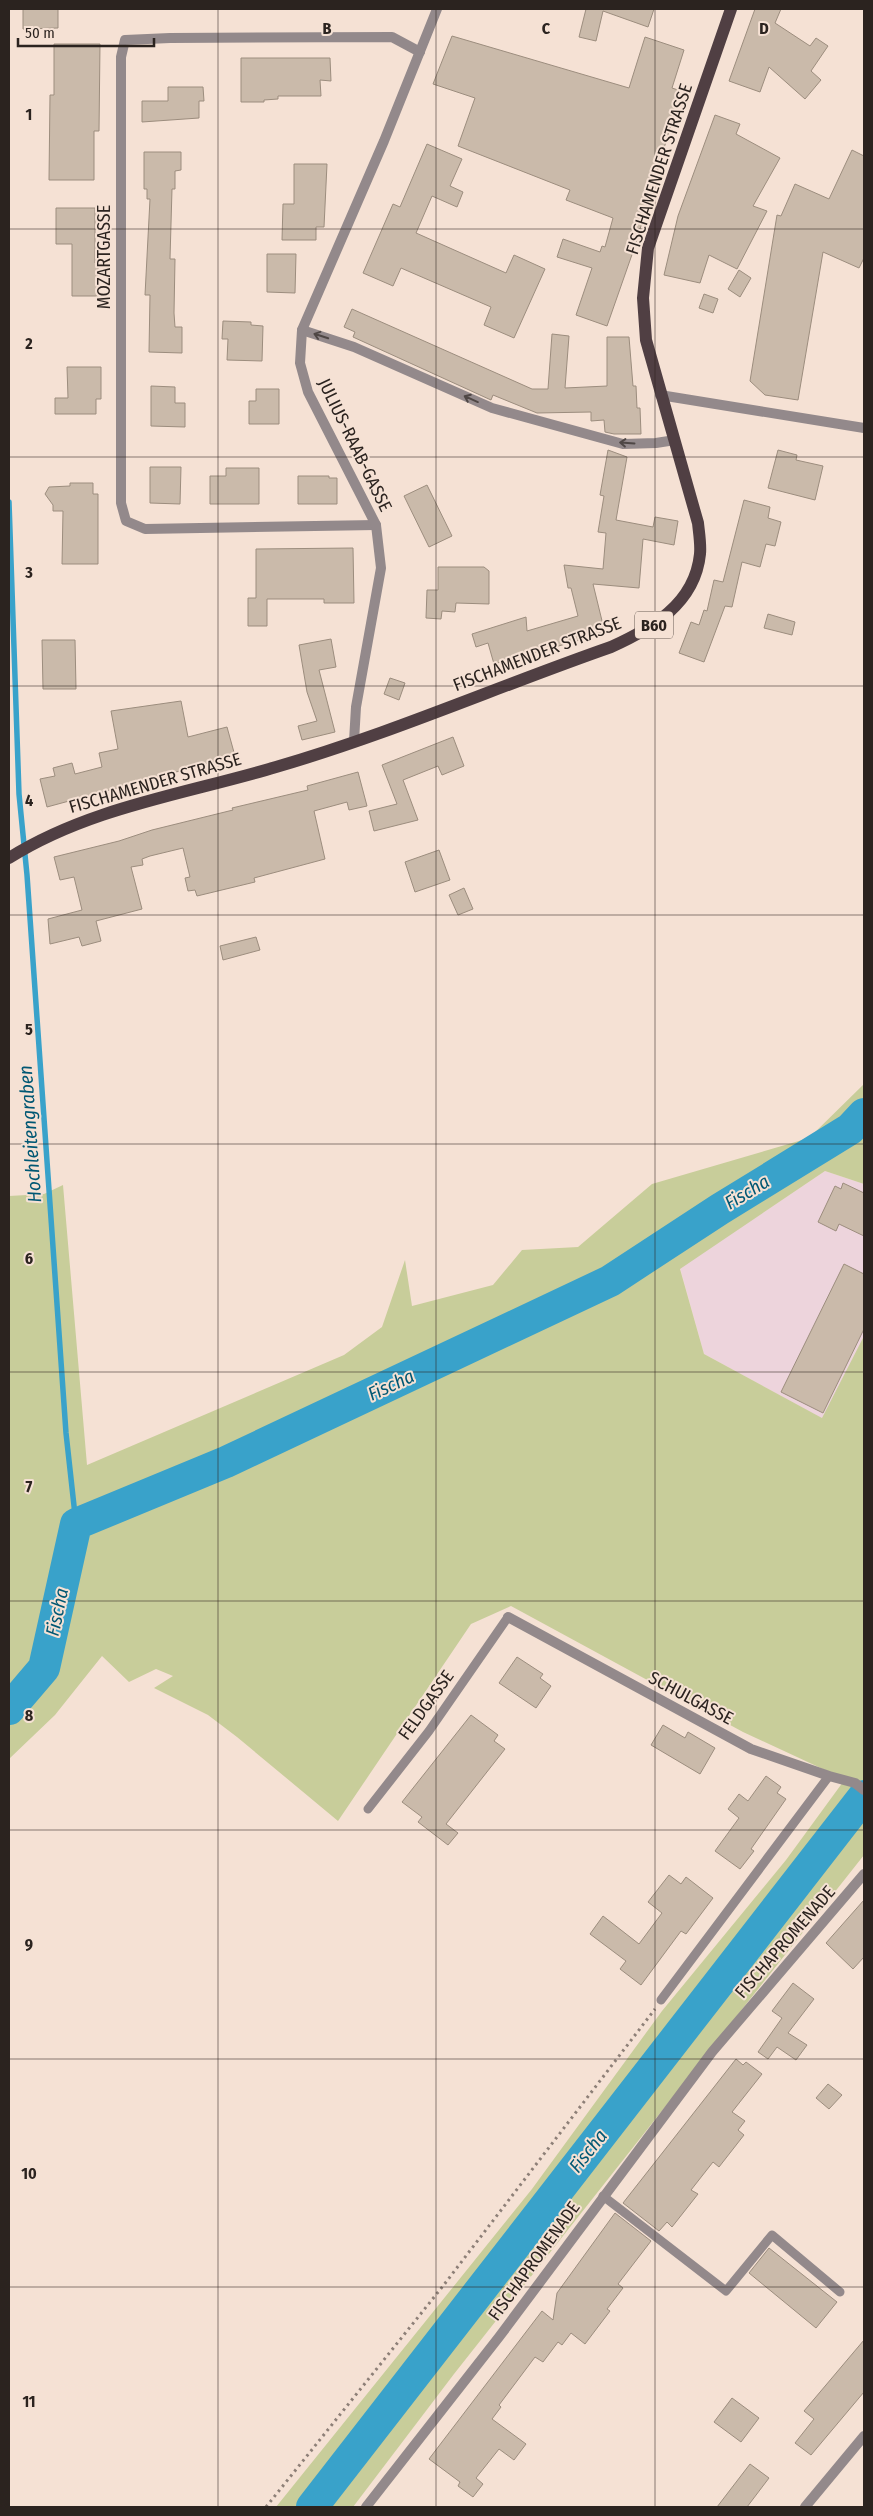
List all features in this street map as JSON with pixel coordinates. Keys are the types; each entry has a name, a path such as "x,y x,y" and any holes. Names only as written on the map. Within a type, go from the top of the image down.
{"main road":[{"name":"FISCHAMENDER STRASSE","path":"12,855 67,827 108,812 277,767 354,741 611,647 646,631 674,609 692,580 700,555 698,523 675,440 660,395 646,340 642,298 648,248 731,9"}],"street":[{"name":"JULIUS-RAAB-GASSE","path":"354,741 356,708 381,568 376,525 308,392 300,363 302,330 437,9"},
{"name":"MOZARTGASSE","path":"376,525 145,529 126,521 121,503 121,57 125,40 170,38 392,37 420,52"},
{"path":"302,330 354,347 492,408 623,444 656,444 675,440"},
{"path":"660,395 864,428"},
{"name":"SCHULGASSE","path":"508,1618 751,1749 828,1776 855,1783 864,1790"},
{"name":"FISCHAPROMENADE","path":"366,2507 499,2337 712,2052 864,1874"},
{"path":"804,2507 864,2436"}],"lane":[{"name":"FELDGASSE","path":"368,1809 429,1731 508,1618"},
{"path":"661,2000 828,1776"},
{"path":"603,2196 726,2291 772,2235 840,2292"}],"path":[{"path":"266,2507 443,2286 661,2000"}],"shaded area":[{"path":"825,1171 864,1184 864,1336 823,1419 704,1354 680,1268"}],"green space":[{"path":"864,1084 864,1184 825,1171 680,1269 704,1354 822,1418 864,1336 864,1855 454,2374 353,2507 276,2507 532,2189 662,2011 786,1860 843,1782 840,1777 743,1732 511,1606 471,1624 338,1821 208,1715 154,1688 173,1676 156,1669 129,1682 102,1656 55,1715 9,1759 9,1196 44,1194 63,1185 87,1465 344,1355 382,1327 405,1260 412,1306 493,1285 522,1250 578,1247 652,1184 809,1138"}],"building":[{"path":"23,9 58,9 58,28 23,29"},
{"path":"586,9 654,9 648,27 603,11 596,41 579,37"},
{"path":"755,9 781,9 775,23 810,46 816,38 828,46 811,71 821,80 805,99 769,67 760,92 729,81"},
{"path":"452,36 629,88 645,37 684,50 672,88 681,91 635,246 607,326 576,315 592,268 557,257 563,239 600,252 602,246 605,247 613,218 566,200 570,190 458,146 475,98 433,84"},
{"path":"54,44 100,44 99,131 94,131 94,180 49,180 50,95 54,95"},
{"path":"241,58 330,58 331,81 320,80 321,96 278,96 278,99 264,100 264,102 241,102"},
{"path":"168,87 203,87 204,101 199,101 199,118 142,122 142,101 168,101"},
{"path":"715,115 740,124 736,134 780,158 753,206 767,211 737,269 709,255 700,283 664,275 678,216"},
{"path":"427,144 462,159 450,186 463,192 457,207 432,196 416,233 506,273 514,255 545,269 514,338 484,325 491,307 401,268 393,286 363,273 393,204 400,207"},
{"path":"852,150 864,156 864,258 859,268 823,252 798,400 765,395 750,381 777,215 781,216 795,184 829,199"},
{"path":"144,152 181,152 181,170 175,171 175,189 172,189 170,259 175,259 175,327 182,327 182,353 149,352 150,295 145,295 150,199 147,199 147,189 144,189"},
{"path":"294,164 327,164 324,227 316,227 316,240 282,240 283,204 294,204"},
{"path":"56,208 95,208 95,263 98,263 98,296 72,296 72,244 56,244"},
{"path":"267,254 296,254 295,293 267,292"},
{"path":"739,270 751,278 740,297 728,289"},
{"path":"704,294 718,299 713,313 699,308"},
{"path":"352,309 532,389 548,389 552,334 569,336 565,388 607,386 607,337 629,337 633,386 636,386 637,408 640,408 641,434 605,432 604,420 591,421 591,412 537,413 493,395 491,400 353,337 355,332 344,327"},
{"path":"223,321 251,322 251,325 263,326 262,361 227,360 228,339 222,339"},
{"path":"67,367 101,367 101,399 96,399 96,414 55,414 55,398 68,398"},
{"path":"151,386 175,387 175,403 185,403 185,427 151,426"},
{"path":"256,389 279,389 279,424 249,424 249,401 256,401"},
{"path":"608,450 627,457 616,520 653,527 655,517 678,521 674,545 643,539 639,588 593,584 605,633 494,664 488,643 476,647 472,634 526,617 527,631 578,616 571,588 568,588 564,565 603,569 606,533 598,532 604,496 600,495"},
{"path":"778,450 797,455 796,460 823,466 815,500 768,488"},
{"path":"150,467 181,467 180,504 150,503"},
{"path":"226,468 259,468 259,504 210,504 210,476 226,476"},
{"path":"298,476 329,476 329,478 337,478 337,504 298,504"},
{"path":"70,483 93,483 93,494 98,494 98,564 62,564 63,511 53,511 53,505 45,494 49,487 70,486"},
{"path":"427,485 452,536 429,547 404,496"},
{"path":"744,500 770,507 768,518 781,522 775,546 766,544 760,567 742,562 732,607 725,606 704,662 679,653 691,622 699,625 704,610 707,611 714,580 723,582"},
{"path":"353,548 354,603 324,603 324,599 267,599 267,626 248,626 248,598 256,598 256,549"},
{"path":"438,567 484,567 489,571 489,604 456,603 455,612 442,611 441,619 426,618 427,590 438,590"},
{"path":"768,614 795,622 792,635 764,628"},
{"path":"331,639 336,667 319,670 335,732 302,740 298,726 317,721 307,692 299,645"},
{"path":"42,640 75,640 76,689 43,689"},
{"path":"390,678 405,683 399,700 384,694"},
{"path":"181,701 188,737 227,727 235,756 47,807 40,779 55,776 53,768 72,763 75,774 102,767 99,753 118,749 111,711"},
{"path":"453,737 464,766 442,775 438,766 403,780 418,820 374,831 369,811 397,804 382,765"},
{"path":"358,772 367,806 349,810 347,802 314,811 325,859 254,878 255,882 197,896 195,890 188,891 185,878 190,877 183,848 150,856 142,859 143,865 131,867 142,909 96,921 101,941 82,946 79,937 50,944 48,919 82,910 74,877 60,880 54,857 233,810 232,808 308,790 307,786"},
{"path":"439,850 450,880 415,892 405,862"},
{"path":"464,888 473,909 458,915 449,895"},
{"path":"256,937 260,950 223,960 220,946"},
{"path":"843,1183 864,1193 864,1236 839,1224 836,1231 818,1222 835,1186 841,1189"},
{"path":"844,1264 864,1274 864,1329 823,1413 781,1392"},
{"path":"517,1657 543,1674 540,1678 551,1686 536,1708 499,1683"},
{"path":"471,1715 498,1735 494,1741 505,1749 446,1824 458,1833 448,1845 418,1822 422,1817 402,1802"},
{"path":"663,1725 685,1738 688,1732 715,1748 700,1774 651,1745"},
{"path":"766,1776 781,1787 777,1793 786,1799 751,1849 754,1851 740,1869 715,1851 739,1818 728,1809 739,1794 748,1801"},
{"path":"669,1875 681,1884 686,1877 713,1898 686,1934 681,1931 641,1985 620,1969 626,1961 590,1934 603,1916 639,1944 662,1913 648,1902"},
{"path":"864,1900 864,1957 853,1969 826,1943"},
{"path":"793,1983 814,1999 788,2033 807,2045 796,2060 777,2047 768,2059 758,2052 782,2018 772,2011"},
{"path":"736,2059 743,2065 746,2062 762,2074 732,2112 745,2121 738,2130 744,2135 719,2167 713,2162 691,2190 698,2194 672,2227 667,2222 659,2231 623,2203"},
{"path":"828,2084 842,2095 829,2109 816,2098"},
{"path":"615,2213 651,2241 618,2284 623,2288 607,2309 610,2311 585,2344 571,2333 562,2345 558,2342 543,2362 535,2357 499,2405 501,2407 492,2419 526,2444 514,2460 499,2449 476,2478 483,2484 473,2497 458,2486 460,2482 429,2459 542,2311 553,2320 557,2293"},
{"path":"769,2248 837,2302 816,2328 749,2273"},
{"path":"864,2340 864,2392 811,2455 795,2443 814,2419 804,2411"},
{"path":"732,2398 759,2418 741,2442 714,2422"},
{"path":"750,2464 769,2478 747,2507 717,2507"}],"waterway":[{"name":"Hochleitengraben","path":"9,502 19,794 27,875 66,1433 76,1524"},
{"name":"Fischa","path":"9,1709 44,1668 76,1524 226,1462 610,1281 720,1209 850,1129 864,1114"},
{"name":"Fischa","path":"312,2507 864,1796"}]}
